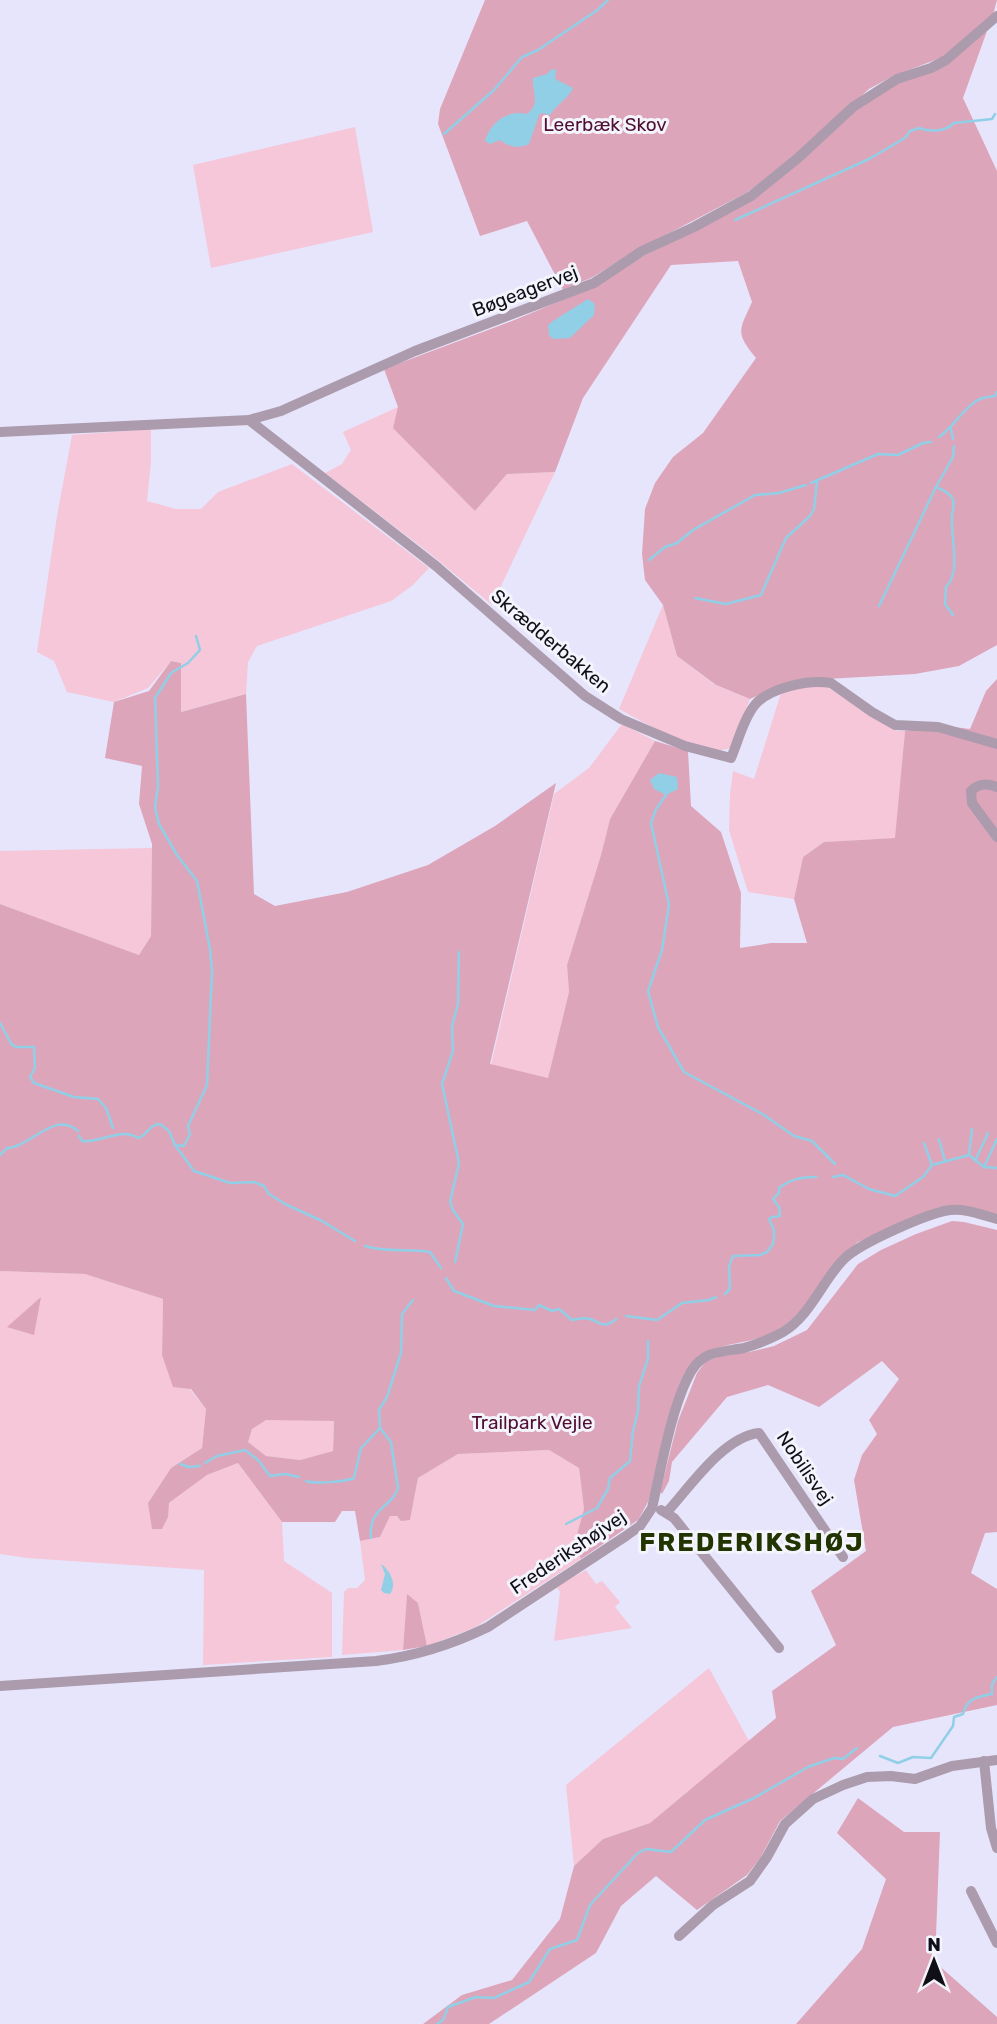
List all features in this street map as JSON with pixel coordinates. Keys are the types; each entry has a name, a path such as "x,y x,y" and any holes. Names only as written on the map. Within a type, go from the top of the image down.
{"street":[{"name":"Bøgeagervej","path":"0,432 249,420 281,411 415,351 594,283 642,251 751,196 799,158 853,107 897,79 946,60 997,16"},
{"name":"Skrædderbakken","path":"249,420 436,566 585,696 621,719 685,746 731,758 752,708 762,697 796,684 823,682 831,683 872,712 895,724 937,727 997,744"},
{"path":"997,787 978,785 971,791 970,797 997,837"},
{"name":"Frederikshøjvej","path":"0,1686 336,1665 406,1658 436,1650 488,1627 640,1526 652,1508 676,1410 692,1371 700,1360 718,1351 763,1342 785,1331 802,1316 843,1260 872,1241 935,1214 951,1210 968,1211 997,1219"},
{"name":"Nobilisvej","path":"667,1512 723,1450 739,1439 758,1433 843,1558"},
{"path":"652,1508 667,1512 674,1518 779,1648"},
{"path":"679,1936 713,1905 750,1881 785,1824 813,1799 867,1777 922,1778 951,1766 997,1760"},
{"path":"984,1761 991,1828 997,1847"},
{"path":"971,1891 997,1943"}],"shaded area":[{"path":"355,127 373,232 211,268 193,165"},
{"path":"398,407 475,511 507,474 555,472 492,605 325,473 342,464 351,450 343,432"},
{"path":"151,429 147,501 176,509 201,509 218,492 292,464 429,568 413,585 391,601 257,646 248,662 246,694 180,712 181,663 171,661 148,688 114,702 67,692 54,661 37,652 72,435"},
{"path":"663,605 677,656 715,685 750,699 730,748 718,750 689,744 619,709"},
{"path":"824,685 897,731 905,731 896,838 824,842 803,857 794,899 748,892 729,830 733,771 754,779 781,693 800,687"},
{"path":"622,724 655,741 610,819 567,965 569,992 548,1078 491,1065 554,794 589,768"},
{"path":"152,848 151,936 139,955 0,904 0,851"},
{"path":"0,1271 86,1274 163,1299 162,1355 206,1409 202,1448 171,1468 148,1503 168,1517 168,1504 207,1475 238,1463 282,1522 284,1561 332,1593 332,1657 203,1665 204,1570 0,1554"},
{"path":"266,1419 334,1421 333,1451 300,1460 266,1456 247,1442 252,1429"},
{"path":"549,1450 579,1468 584,1509 574,1545 581,1559 474,1628 427,1646 418,1603 407,1595 403,1650 342,1655 344,1592 348,1588 357,1588 365,1580 360,1541 380,1537 390,1515 410,1520 418,1478 458,1454"},
{"path":"586,1570 596,1584 602,1581 620,1602 615,1607 632,1628 554,1641 560,1592 556,1586"},
{"path":"709,1668 749,1741 650,1823 603,1839 574,1866 566,1785"}],"green space":[{"name":"Leerbæk Skov","path":"485,0 997,0 993,15 943,57 893,76 869,89 783,166 746,193 633,252 593,277 563,290 527,221 480,236 438,124 440,109"},
{"path":"987,31 963,98 997,171 997,645 959,666 915,674 791,681 750,699 716,685 677,656 663,605 645,580 642,554 645,509 655,483 673,457 703,433 756,358 742,337 742,326 752,302 738,261 671,265 583,398 555,472 507,474 475,511 393,428 398,407 384,369 596,286 645,255 723,216 851,114 895,85 939,68"},
{"name":"Trailpark Vejle","path":"171,661 181,663 181,712 246,694 254,894 275,906 347,892 428,865 495,826 556,783 490,1064 548,1078 569,992 567,965 610,819 655,741 688,751 691,806 721,832 741,893 740,948 771,943 807,943 794,899 803,857 824,842 895,838 905,731 939,725 970,729 986,691 997,679 997,1214 953,1206 858,1242 836,1263 808,1301 787,1323 765,1336 720,1347 701,1355 694,1361 648,1502 638,1520 581,1559 574,1545 584,1509 579,1468 549,1450 458,1454 418,1478 410,1520 401,1521 397,1516 390,1516 380,1537 360,1541 355,1511 342,1511 335,1522 282,1522 238,1463 207,1475 169,1503 168,1517 162,1529 152,1529 148,1503 171,1468 202,1448 206,1409 191,1389 173,1387 162,1355 163,1299 85,1274 0,1271 0,904 139,955 151,936 152,844 139,804 142,766 105,758 114,702 149,691","holes":["266,1420 334,1421 333,1451 300,1460 266,1456 248,1442 252,1429"]},
{"path":"952,1221 997,1230 997,1532 985,1533 971,1573 997,1589 997,1705 893,1727 780,1821 761,1857 747,1875 697,1910 656,1876 621,1906 596,1953 489,2024 423,2024 462,1995 512,1980 560,1919 574,1866 603,1839 650,1823 776,1718 772,1691 836,1645 811,1591 866,1551 854,1480 862,1455 877,1434 869,1420 899,1379 882,1361 819,1407 768,1385 727,1397 672,1462 669,1481 662,1494 660,1492 678,1421 697,1373 706,1361 774,1346 807,1330 858,1264 881,1250"},
{"path":"41,1297 34,1335 7,1327"},
{"path":"407,1594 418,1603 427,1646 403,1650"},
{"path":"858,1798 904,1832 940,1832 935,1962 997,2017 997,2024 796,2024 862,1949 886,1879 837,1833"}],"water":[{"path":"552,69 556,70 555,79 573,88 550,115 539,115 529,144 518,147 500,140 490,144 485,141 491,128 500,119 513,114 527,114 531,110 535,102 533,78 547,74"},
{"path":"588,299 595,304 594,315 570,338 553,339 549,335 548,325"},
{"path":"659,773 677,777 678,789 666,795 654,789 650,780"},
{"path":"381,1564 392,1577 390,1594 381,1590 385,1574"}],"waterway":[{"path":"444,134 494,90 522,57 538,50 608,0"},
{"path":"735,220 869,159 905,138 910,131 919,128 942,130 954,123 992,119 995,114"},
{"path":"939,437 972,404 982,398 995,396 997,392"},
{"path":"951,429 953,439"},
{"path":"811,483 878,454 898,455 931,442"},
{"path":"953,615 945,604 946,587 951,580 954,563 954,502 948,494 936,487 953,457 954,446"},
{"path":"695,598 726,604 761,595 786,538 814,509 817,482"},
{"path":"649,560 665,547 677,543 693,530 755,495 779,493 806,485"},
{"path":"879,606 936,487"},
{"path":"175,1145 184,1146 190,1134 188,1126 207,1085 212,971 197,881 177,855 159,824 155,807 158,786 155,698 171,673 188,663 200,650 196,636"},
{"path":"666,795 656,809 651,823 669,905 662,950 648,991 658,1027 684,1072 764,1115 794,1136 812,1141 835,1164"},
{"path":"455,1262 463,1224 450,1202 459,1163 442,1084 453,1051 452,1026 458,1004 459,952"},
{"path":"0,1023 12,1045 34,1047 35,1068 30,1077 34,1083 74,1097 98,1099 106,1108 113,1128"},
{"path":"79,1136 82,1141 124,1134 138,1138 160,1124 169,1131 175,1145 194,1171 230,1183 254,1182 264,1186 269,1194 285,1204 322,1221 355,1241"},
{"path":"0,1155 7,1148 25,1142 51,1127 69,1126 78,1131"},
{"path":"969,1155 972,1129"},
{"path":"975,1161 988,1133"},
{"path":"939,1139 945,1161"},
{"path":"984,1167 997,1139"},
{"path":"924,1143 932,1165"},
{"path":"833,1177 843,1175 869,1189 895,1196 923,1177 932,1165 969,1155 984,1167 997,1168"},
{"path":"725,1294 730,1289 729,1267 733,1256 760,1255 767,1252 773,1244 774,1230 769,1219 780,1216 779,1207 773,1199 779,1193 779,1188 796,1179 816,1177"},
{"path":"365,1246 430,1252 441,1268"},
{"path":"446,1278 454,1291 494,1306 535,1310 539,1305 552,1311 559,1309 572,1320 588,1318 603,1324 609,1324 616,1319"},
{"path":"626,1316 657,1320 682,1303 716,1297"},
{"path":"306,1481 330,1482 354,1478 361,1448 380,1428 379,1410 387,1397 401,1353 402,1314 413,1300"},
{"path":"566,1524 597,1508 608,1489 610,1478 630,1461 639,1386 648,1359 648,1341"},
{"path":"371,1538 373,1520 398,1488 391,1442 380,1428"},
{"path":"205,1463 217,1456 245,1450 258,1460 270,1476 285,1474 299,1477"},
{"path":"180,1464 200,1466"},
{"path":"880,1756 898,1763 913,1757 931,1758 953,1726 954,1717 963,1714 973,1699 992,1694 992,1684 997,1677"},
{"path":"437,2024 443,2020 448,2007 476,1997 494,1998 529,1982 550,1949 577,1940 590,1905 638,1853 646,1849 671,1852 705,1820 754,1798 808,1767 834,1758 843,1759 857,1748"}],"district":[{"name":"FREDERIKSHØJ","path":"752,1542"}]}
